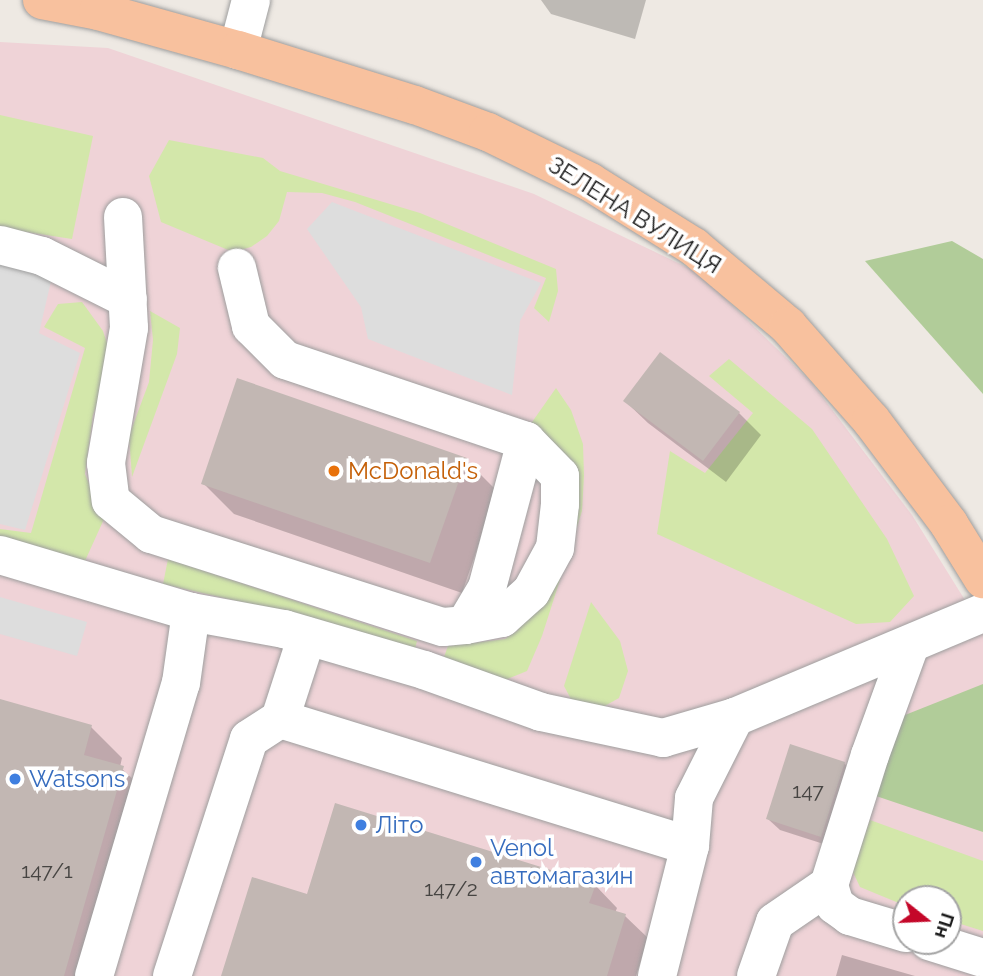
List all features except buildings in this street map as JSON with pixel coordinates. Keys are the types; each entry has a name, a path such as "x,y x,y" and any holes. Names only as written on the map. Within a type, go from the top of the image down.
{"main road":[{"name":"ЗЕЛЕНА ВУЛИЦЯ","path":"42,0 98,10 415,105 488,132 590,182 694,247 788,326 862,410 949,524 983,579"}],"lane":[{"path":"238,50 251,0"},
{"path":"123,217 129,328 106,463 111,502 151,534 443,627 502,618 531,592 555,548 560,504 559,476 526,441 285,360 251,326 237,268"},
{"path":"0,245 43,256 128,299"},
{"path":"465,625 487,588 526,441"},
{"path":"0,555 191,612 307,636 424,670 541,712 663,738 735,717 983,613"},
{"path":"94,976 181,683 191,612"},
{"path":"172,976 249,738 280,719 307,636"},
{"path":"892,928 843,911 835,905 829,885 870,755 910,645"},
{"path":"657,976 690,846 694,798 735,717"},
{"path":"280,719 690,846"},
{"path":"756,976 775,922 829,885"},
{"path":"962,951 983,958"}],"shaded area":[{"path":"0,42 108,48 534,194 699,273 811,382 912,515 983,629 983,976 0,976"},
{"path":"332,202 541,283 520,321 512,395 368,339 361,307 307,229"},
{"path":"0,262 55,264 39,333 80,353 25,530 0,524"},
{"path":"0,597 87,622 77,656 0,634"}],"green space":[{"path":"0,115 93,136 72,239 0,228"},
{"path":"169,140 263,158 280,171 420,213 556,269 558,291 549,322 534,308 546,278 355,202 322,193 287,192 279,221 267,236 251,247 233,252 161,222 149,176"},
{"path":"952,241 983,259 983,394 865,261"},
{"path":"82,302 103,331 113,361 93,415 85,474 104,519 85,561 0,540 0,529 31,533 85,348 44,327 58,304"},
{"path":"150,311 180,328 177,354 132,477 129,436 149,382 153,340"},
{"path":"729,359 812,429 887,539 914,596 890,622 856,624 657,534 670,451 705,473 753,413 709,376"},
{"path":"556,388 571,410 583,444 584,476 582,511 542,636 527,671 505,680 441,665 448,646 505,639 518,630 577,507 575,466 530,425"},
{"path":"168,559 417,641 414,653 272,609 163,584"},
{"path":"591,602 620,641 628,671 619,698 603,707 572,701 564,686"},
{"path":"983,684 983,832 876,796 900,717"},
{"path":"870,820 983,861 983,931 962,924 962,885 892,885 892,900 860,887 852,870"}],"place":[{"name":"McDonald's","path":"334,471"},
{"name":"Watsons","path":"15,779"},
{"name":"Літо","path":"361,825"},
{"name":"Venol автомагазин","path":"476,862"}]}
